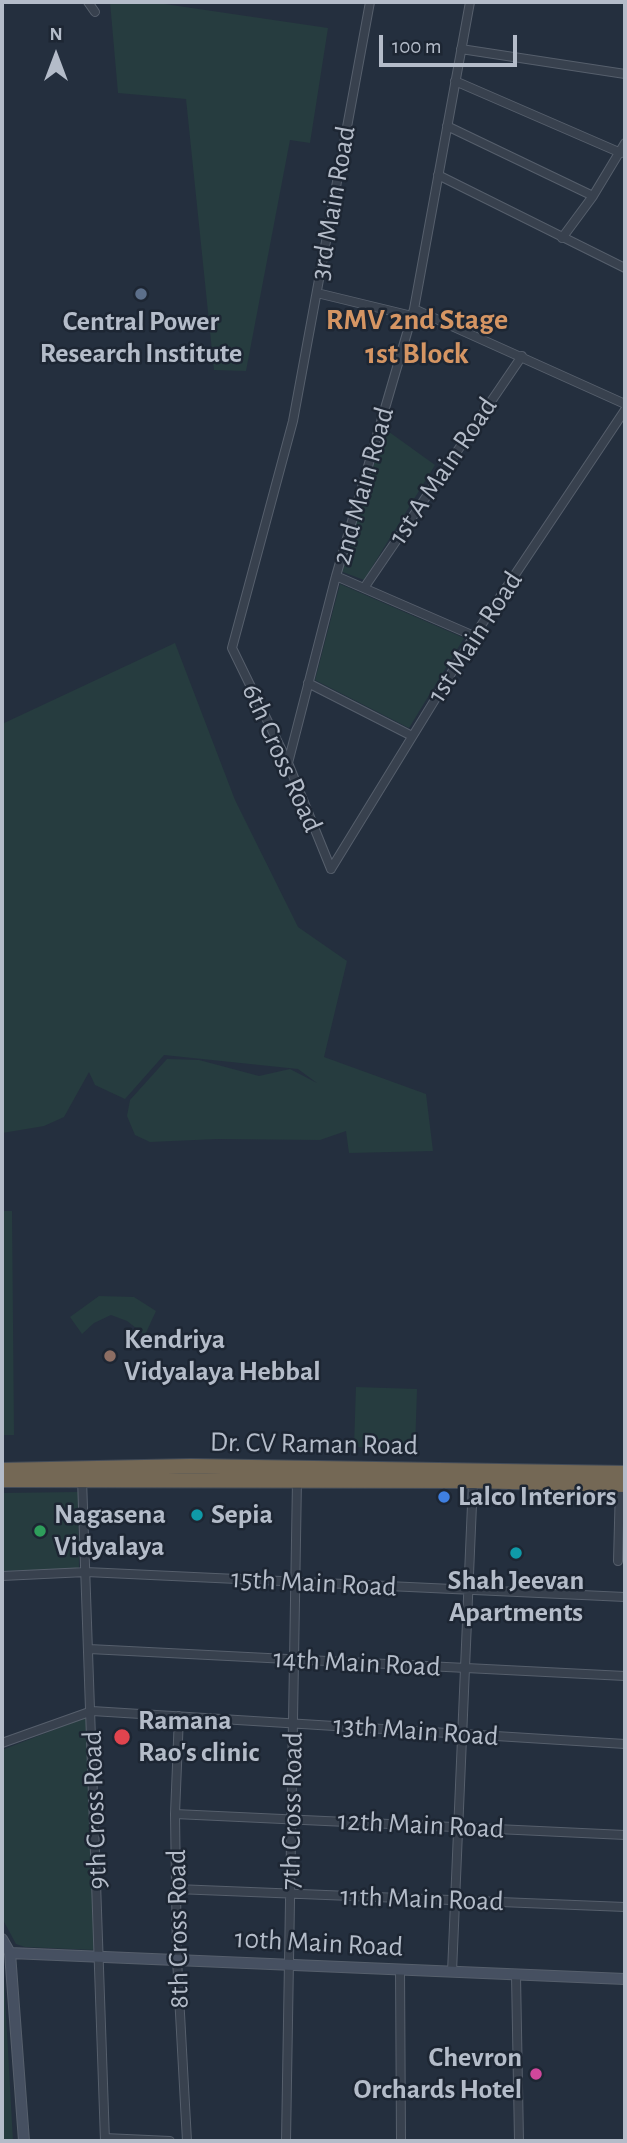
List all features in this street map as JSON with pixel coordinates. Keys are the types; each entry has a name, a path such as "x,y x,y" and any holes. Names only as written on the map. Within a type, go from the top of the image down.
{"highway":[{"name":"Dr. CV Raman Road","path":"2,1470 203,1466 624,1481"},
{"name":"Dr. CV Raman Road","path":"2,1480 624,1481"}],"street":[{"path":"88,2 95,12"},
{"name":"3rd Main Road","path":"232,648 293,421 370,2"},
{"name":"2nd Main Road","path":"288,763 336,576 413,312 470,2"},
{"path":"461,49 625,74"},
{"path":"455,80 621,153"},
{"path":"447,126 593,196"},
{"path":"562,239 593,196 625,143"},
{"path":"438,175 562,239 622,266 625,254"},
{"path":"317,293 413,312 522,356 625,404"},
{"name":"1st A Main Road","path":"364,588 522,356"},
{"name":"1st Main Road","path":"331,869 474,636 625,410"},
{"path":"336,576 474,636"},
{"name":"6th Cross Road","path":"232,648 288,763 331,869"},
{"path":"308,683 412,736"},
{"name":"9th Cross Road","path":"82,1479 105,2140"},
{"name":"7th Cross Road","path":"286,2141 297,1480"},
{"path":"618,1561 624,1481"},
{"path":"452,1972 474,1482"},
{"name":"15th Main Road","path":"2,1576 86,1572 625,1597"},
{"name":"14th Main Road","path":"89,1649 625,1676"},
{"name":"13th Main Road","path":"2,1743 92,1711 625,1744"},
{"name":"8th Cross Road","path":"179,1716 175,1814 177,1959 187,2141"},
{"name":"12th Main Road","path":"175,1814 625,1835"},
{"name":"11th Main Road","path":"176,1889 625,1907"},
{"path":"2,1939 10,1953 24,2141"},
{"name":"10th Main Road","path":"10,1953 625,1979"},
{"path":"400,1969 401,2141"},
{"path":"516,1975 519,2141"},
{"path":"105,2140 170,2141"}],"green space":[{"path":"110,2 151,2 328,28 310,143 290,140 246,371 214,370 186,99 118,93"},
{"path":"385,429 435,465 364,580 340,571"},
{"path":"340,584 464,638 409,728 315,680"},
{"path":"175,643 235,800 298,927 347,961 324,1057 426,1094 433,1151 349,1153 346,1131 320,1140 217,1139 150,1142 135,1135 127,1116 130,1100 167,1059 199,1060 259,1076 290,1069 317,1083 298,1069 164,1055 125,1099 95,1085 89,1072 64,1117 44,1126 2,1133 2,724"},
{"path":"2,1211 12,1211 14,1435 2,1435"},
{"path":"99,1296 134,1297 156,1311 145,1335 127,1321 111,1315 94,1323 82,1334 70,1317"},
{"path":"356,1387 417,1389 415,1449 354,1447"},
{"name":"Nagasena Vidyalaya","path":"78,1492 79,1569 2,1571 2,1493"},
{"path":"87,1717 95,1950 25,1947 16,1944 2,1918 2,1750"},
{"path":"2,1956 3,1960 13,2141 2,2141"}],"place":[{"name":"Central Power Research Institute","path":"141,294"},
{"name":"Kendriya Vidyalaya Hebbal","path":"110,1356"},
{"name":"Lalco Interiors","path":"444,1497"},
{"name":"Sepia","path":"197,1515"},
{"name":"Nagasena Vidyalaya","path":"40,1531"},
{"name":"Shah Jeevan Apartments","path":"516,1553"},
{"name":"Ramana Rao's clinic","path":"122,1737"},
{"name":"Chevron Orchards Hotel","path":"536,2074"}],"district":[{"name":"RMV 2nd Stage 1st Block","path":"417,337"}]}
